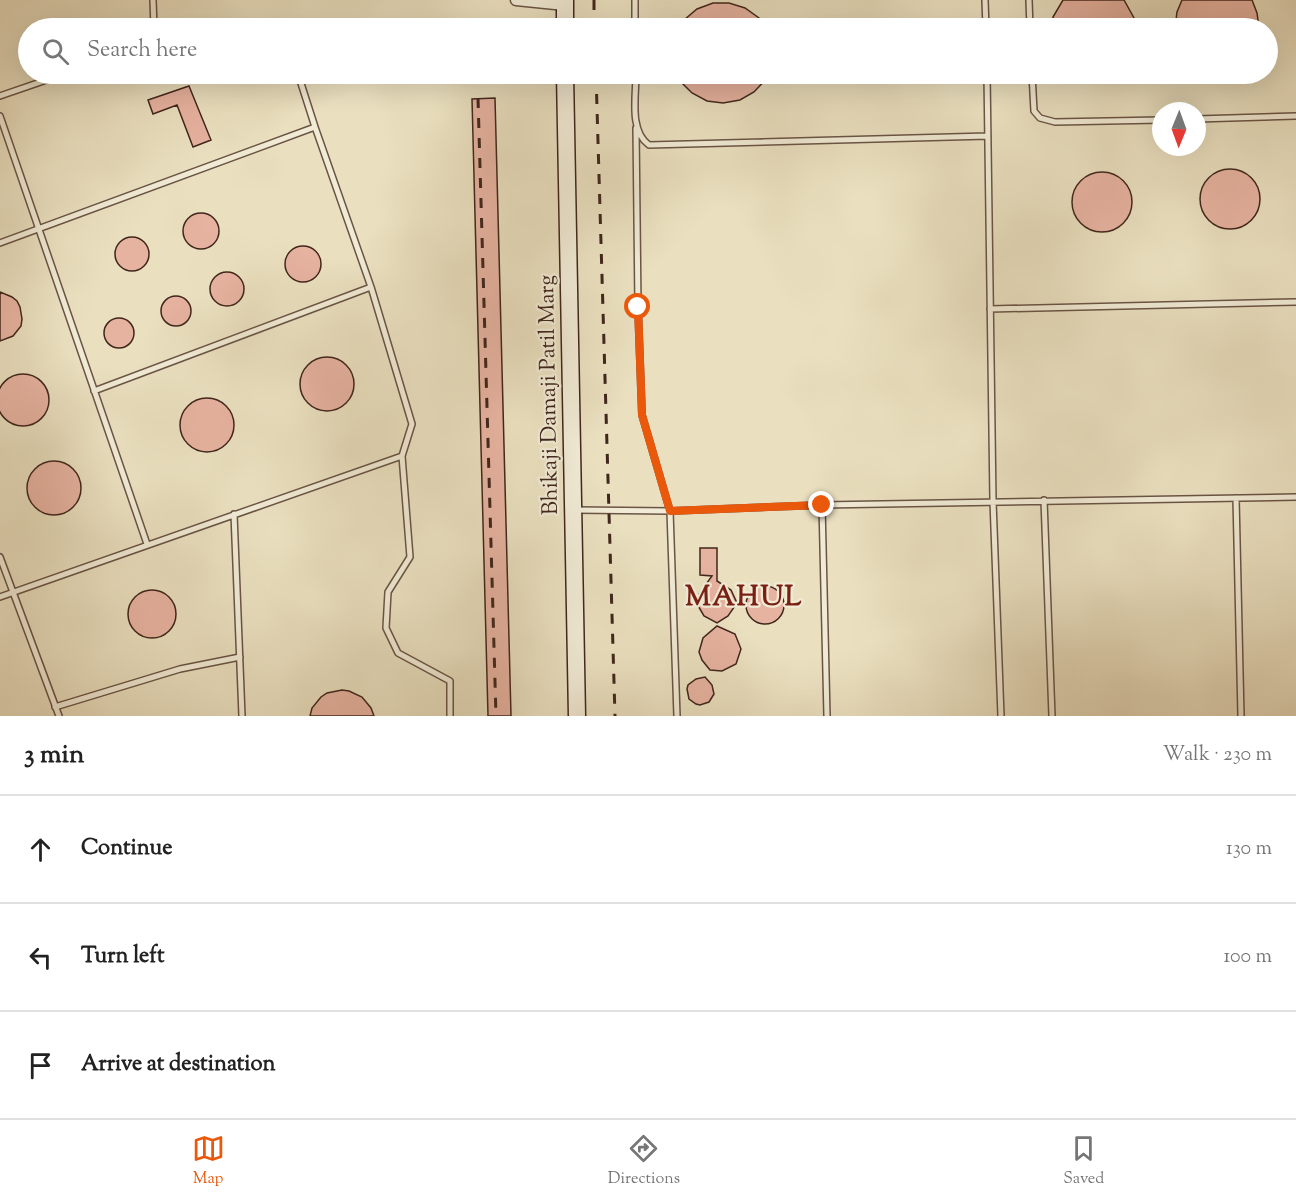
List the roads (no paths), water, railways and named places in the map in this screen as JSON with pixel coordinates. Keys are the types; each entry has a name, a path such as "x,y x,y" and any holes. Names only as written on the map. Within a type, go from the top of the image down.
{"street":[{"path":"516,0 565,2 565,18"},
{"name":"Bhikaji Damaji Patil Marg","path":"565,84 577,716"}],"lane":[{"path":"153,0 154,18"},
{"path":"635,0 635,18"},
{"path":"985,0 986,18"},
{"path":"1029,0 1030,18"},
{"path":"0,96 35,84"},
{"path":"301,84 371,287 412,424 402,456 410,557 388,592 386,628 398,653 450,681 450,716"},
{"path":"636,84 638,307 642,415 670,511 677,716"},
{"path":"987,84 993,501 1001,716"},
{"path":"1033,84 1034,111 1040,118 1055,122 1152,120"},
{"path":"0,116 147,544"},
{"path":"1206,119 1296,116"},
{"path":"0,243 315,127"},
{"path":"636,128 641,140 649,145 988,136"},
{"path":"93,391 371,287"},
{"path":"990,309 1296,303"},
{"path":"0,597 402,456"},
{"path":"572,510 670,511 993,501 1296,497"},
{"path":"1236,498 1242,716"},
{"path":"1044,500 1052,716"},
{"path":"822,505 827,716"},
{"path":"234,514 242,716"},
{"path":"0,557 59,716"},
{"path":"56,706 180,669 240,657"}],"railway":[{"path":"594,0 594,18"},
{"path":"596,84 615,716"},
{"path":"478,98 496,716"}],"district":[{"name":"MAHUL","path":"744,595"}]}
